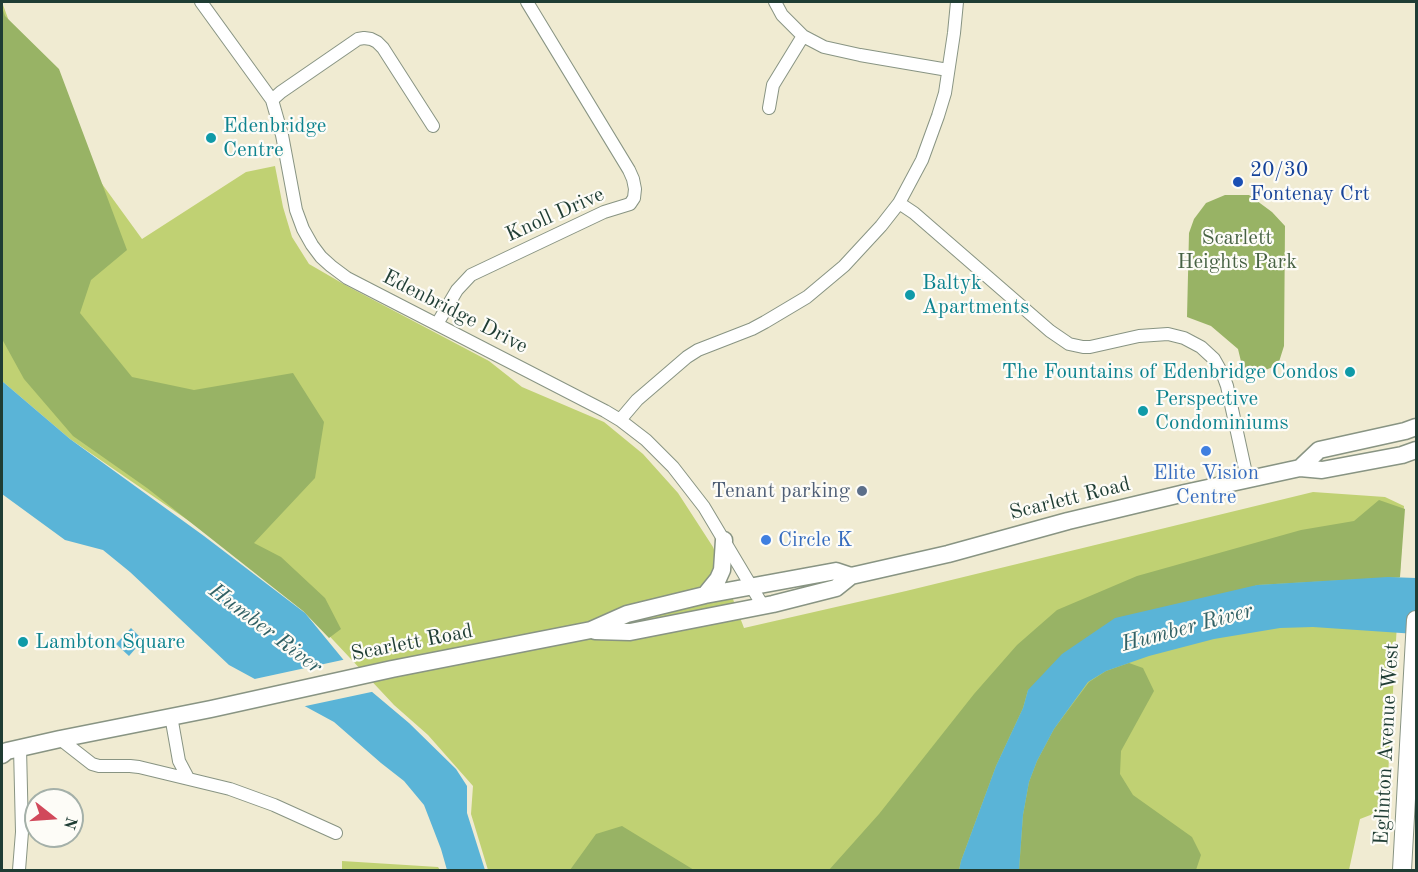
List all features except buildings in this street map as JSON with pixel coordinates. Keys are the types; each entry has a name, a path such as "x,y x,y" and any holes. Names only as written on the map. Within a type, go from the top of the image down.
{"main road":[{"name":"Scarlett Road","path":"1300,468 1319,450 1416,427"},
{"name":"Scarlett Road","path":"591,630 630,633 762,606 836,588 851,576 948,554 1068,521 1247,478 1300,468 1322,470 1402,455 1416,450"},
{"path":"705,595 722,570 724,540"},
{"name":"Scarlett Road","path":"8,751 392,669 591,630 627,614 705,595 836,571 851,576"},
{"name":"Eglinton Avenue West","path":"1402,870 1416,620"}],"street":[{"name":"Edenbridge Drive","path":"201,2 272,100 282,135 296,210 303,229 321,258 347,278 620,420 646,440 673,467 704,507 762,606"},
{"name":"Knoll Drive","path":"437,324 457,290 471,275 604,212 630,204 634,198 635,189 629,170 527,2"},
{"path":"774,2 782,15 802,36 824,47 948,70"},
{"path":"620,420 637,400 687,357 698,350 765,322 819,288 862,248 881,226 899,203 928,144 945,93 957,2"},
{"path":"769,108 773,86 802,36"},
{"path":"272,100 358,39 363,38 377,42 382,48 433,126"},
{"path":"899,203 914,213 1050,331 1069,344 1090,347 1139,336 1168,334 1176,335 1201,347 1214,359 1227,386 1247,478"},
{"path":"171,716 179,761 188,778"},
{"path":"60,739 85,759 99,766 139,767 249,795 336,833"},
{"path":"8,751 22,832 19,870"}],"green space":[{"path":"2,2 10,24 89,166 142,239 246,172 275,166 292,237 309,264 489,361 522,387 604,422 643,454 678,493 713,547 744,628 1313,492 1385,497 1404,506 1386,809 1360,819 1349,870 488,870 471,814 473,786 428,735 394,705 305,610 234,552 70,439 2,381"},
{"path":"2,7 5,16 59,69 127,250 91,280 80,313 132,377 194,390 293,373 324,422 315,478 254,543 281,557 325,598 341,629 329,638 303,611 147,488 73,436 24,379 2,339"},
{"name":"Scarlett Heights Park","path":"1225,195 1249,195 1272,212 1285,226 1284,346 1278,365 1245,378 1238,349 1211,326 1187,317 1189,233 1194,219 1206,203"},
{"path":"1379,500 1405,509 1400,577 1257,585 1028,690 1023,708 996,766 959,870 829,870 879,814 974,694 1017,645 1057,610 1137,576 1301,530 1354,521"},
{"path":"1129,663 1143,668 1154,691 1121,751 1120,774 1133,795 1192,837 1201,855 1196,870 1019,870 1023,815 1029,782 1054,729 1089,682 1106,671"},
{"path":"622,826 694,870 570,870 596,834"},
{"path":"342,861 438,867 440,870 342,870"}],"water":[{"name":"Humber River","path":"2,381 70,439 305,613 365,686 409,723 456,769 467,786 467,813 485,870 447,870 424,805 404,781 334,722 229,665 130,572 103,550 65,540 2,494"},
{"name":"Humber River","path":"1388,577 1416,578 1416,634 1313,627 1280,628 1214,639 1149,656 1106,671 1088,682 1054,729 1029,782 1023,815 1019,870 959,870 996,766 1023,708 1028,690 1062,654 1115,618 1257,585"},
{"path":"131,628 143,640 129,656 116,644"}],"pier":[{"path":"347,659 376,691 301,707 250,680"}],"place":[{"name":"Edenbridge Centre","path":"211,138"},
{"name":"20/30 Fontenay Crt","path":"1238,182"},
{"name":"Baltyk Apartments","path":"910,295"},
{"name":"The Fountains of Edenbridge Condos","path":"1350,372"},
{"name":"Perspective Condominiums","path":"1143,411"},
{"name":"Elite Vision Centre","path":"1206,451"},
{"name":"Tenant parking","path":"862,491"},
{"name":"Circle K","path":"766,540"},
{"name":"Lambton Square","path":"23,642"}]}
